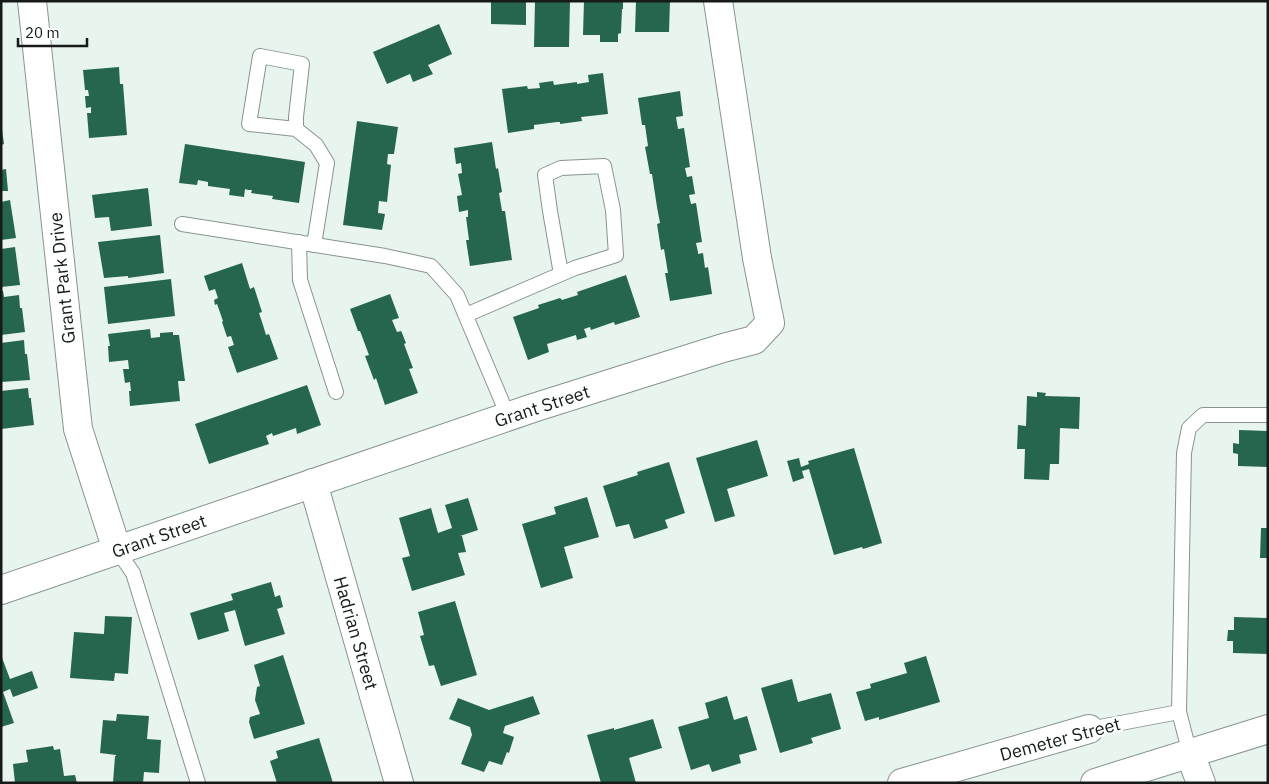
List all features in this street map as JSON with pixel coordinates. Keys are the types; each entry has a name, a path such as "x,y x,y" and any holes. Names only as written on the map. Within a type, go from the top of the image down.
{"street":[{"name":"Grant Park Drive","path":"32,1 78,429 118,550"},
{"name":"Grant Street","path":"1,590 508,416 723,348 754,340 770,323 757,258 718,1"},
{"name":"Hadrian Street","path":"313,483 399,783"},
{"name":"Demeter Street","path":"902,783 1089,728"},
{"path":"1094,783 1268,730"},
{"path":"1190,754 1201,783"}],"lane":[{"path":"296,130 302,64 260,56 250,124 296,130 316,145 327,163 314,245"},
{"path":"466,315 575,268 616,255 613,210 604,166 561,168 545,175 561,274"},
{"path":"182,224 385,256 431,266 457,295 508,416"},
{"path":"299,242 300,280 336,392"},
{"path":"1190,754 1179,712 1184,453 1189,428 1203,415 1268,415"},
{"path":"118,550 133,573 198,783"},
{"name":"Demeter Street","path":"1089,728 1179,712"}],"building":[{"path":"491,1 526,1 526,25 491,24"},
{"path":"535,1 570,1 569,47 534,47"},
{"path":"584,1 623,1 621,33 618,34 618,42 600,42 600,35 583,35"},
{"path":"636,1 670,1 669,32 635,32"},
{"path":"439,24 452,54 428,65 433,74 413,82 410,74 387,84 373,52"},
{"path":"119,67 120,84 123,84 127,135 89,138 87,113 91,113 91,107 86,108 85,96 89,96 88,90 85,90 83,70"},
{"path":"603,73 608,114 581,117 582,121 534,125 534,129 508,133 502,89 527,86 528,89 540,88 539,83 553,81 554,85 577,82 577,84 589,82 588,75"},
{"path":"680,91 683,116 676,117 678,129 684,128 690,167 685,168 687,177 692,176 695,194 689,195 691,204 696,203 702,242 696,243 698,254 703,253 705,268 708,267 712,294 670,301 665,273 668,273 664,249 661,250 657,224 660,223 652,174 650,174 645,147 648,146 645,125 642,125 638,98"},
{"path":"357,121 398,127 394,154 388,154 387,164 391,165 387,202 379,201 378,213 385,214 382,230 343,225"},
{"path":"1,131 4,144 1,145"},
{"path":"492,142 502,192 499,193 502,211 505,211 512,260 470,266 466,240 469,240 466,217 468,217 468,210 459,212 457,196 462,195 458,174 462,173 461,163 456,164 454,148"},
{"path":"185,144 305,162 299,203 272,199 273,196 251,193 252,190 245,189 244,197 229,195 230,189 208,186 208,182 198,180 197,185 179,183"},
{"path":"6,169 8,191 1,191 1,170"},
{"path":"148,188 152,226 111,231 109,217 95,218 92,195"},
{"path":"10,200 16,238 1,240 1,202"},
{"path":"160,235 164,273 128,278 128,276 104,278 98,242"},
{"path":"15,247 20,285 1,287 1,249"},
{"path":"242,263 250,289 254,287 262,312 259,313 266,335 269,334 278,359 237,373 228,347 234,345 231,336 227,337 217,304 215,305 214,300 218,298 215,289 209,291 204,276"},
{"path":"626,275 640,317 615,325 614,322 591,330 590,327 584,329 587,337 577,340 576,335 547,344 549,352 528,360 513,317 539,308 538,305 578,295 577,292"},
{"path":"171,279 175,316 108,324 104,287"},
{"path":"1,291 3,291 4,297 19,295 25,332 1,335"},
{"path":"390,294 399,318 392,320 397,332 401,331 406,343 404,344 413,368 409,369 418,393 385,405 376,378 374,380 365,356 369,355 350,309"},
{"path":"150,329 151,338 160,337 160,333 173,332 173,335 179,335 185,381 178,381 180,401 130,406 130,382 125,383 123,369 129,369 128,360 109,362 108,346 110,346 108,334"},
{"path":"24,340 30,380 1,382 1,343"},
{"path":"307,385 321,425 297,434 296,428 273,436 272,433 266,436 269,444 209,464 195,424"},
{"path":"28,388 34,425 1,429 1,391"},
{"path":"1037,392 1046,393 1045,396 1080,397 1079,429 1060,428 1059,464 1050,464 1049,480 1024,479 1025,449 1017,449 1018,425 1026,426 1027,396 1037,397"},
{"path":"1239,430 1268,431 1268,467 1238,466 1238,454 1233,453 1233,443 1239,444"},
{"path":"757,440 768,476 727,489 735,516 715,522 696,458"},
{"path":"854,448 882,543 834,555 809,469 802,471 804,478 793,482 787,461 799,458 801,467 809,464 808,461"},
{"path":"669,462 685,513 665,520 668,528 634,539 629,524 616,527 603,486 638,475 637,472"},
{"path":"587,497 599,537 564,547 573,578 541,588 522,524 556,514 554,507"},
{"path":"468,498 478,530 460,536 462,536 466,552 458,553 465,575 412,591 402,558 410,556 399,518 431,508 438,533 452,528 445,505"},
{"path":"1261,528 1268,528 1268,558 1260,558"},
{"path":"271,582 275,597 280,595 283,607 277,609 285,634 245,646 235,610 224,613 229,631 198,640 190,613 233,600 231,594"},
{"path":"455,601 477,675 441,686 434,665 429,666 420,636 424,635 418,612"},
{"path":"105,616 132,617 128,674 115,673 114,681 70,678 74,632 104,634"},
{"path":"1234,617 1268,618 1268,654 1233,653 1233,641 1227,641 1228,630 1234,630"},
{"path":"1,655 10,679 32,671 38,688 13,697 10,689 3,692 14,723 1,727"},
{"path":"283,655 305,724 254,739 249,722 250,717 260,714 255,700 257,687 260,686 254,665"},
{"path":"926,656 940,702 879,720 879,717 865,721 856,692 871,688 870,684 907,673 904,663"},
{"path":"792,679 798,702 831,693 841,729 811,738 813,743 780,753 761,688"},
{"path":"533,696 540,714 505,726 503,733 514,737 509,753 507,752 502,765 489,761 484,772 461,764 472,735 470,727 449,719 458,698 489,710"},
{"path":"727,696 734,720 747,716 757,750 739,755 741,763 712,772 709,764 691,770 678,727 709,718 705,703"},
{"path":"117,714 149,716 147,739 161,740 159,773 144,772 143,783 113,783 116,755 100,753 103,720 116,721"},
{"path":"653,719 662,748 629,758 636,783 601,783 587,735 614,728 614,730"},
{"path":"319,738 333,783 277,783 270,761 278,758 276,751"},
{"path":"53,746 54,750 60,749 64,776 75,775 77,783 15,783 13,764 28,762 26,750"}]}
